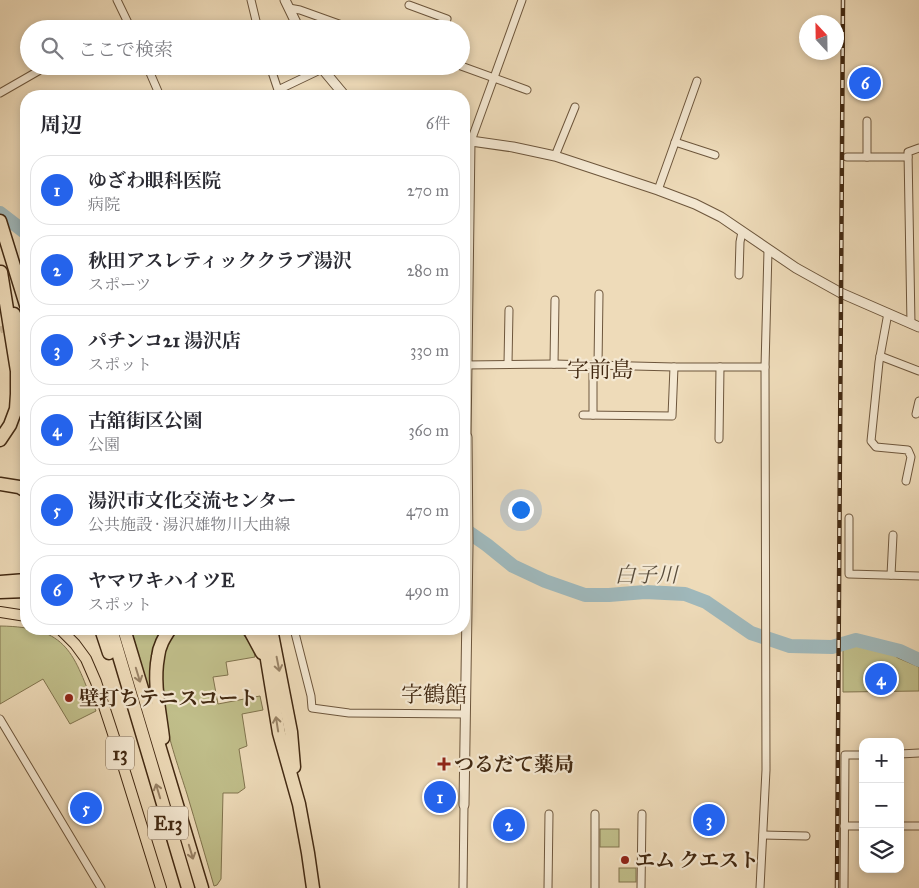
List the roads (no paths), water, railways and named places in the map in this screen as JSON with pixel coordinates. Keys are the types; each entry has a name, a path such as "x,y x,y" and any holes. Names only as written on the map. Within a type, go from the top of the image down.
{"highway":[{"path":"0,221 20,284"},
{"path":"13,260 20,277"},
{"path":"0,271 20,333"},
{"path":"0,271 17,371 18,394 16,409 10,425 0,440"},
{"path":"0,484 20,488"},
{"path":"0,582 20,580"},
{"path":"0,592 20,591"},
{"path":"103,635 130,714 149,758"},
{"name":"E13","path":"113,635 188,888"},
{"name":"E13","path":"126,635 202,888"},
{"path":"166,635 157,658 157,684 167,772"},
{"path":"252,635 267,664"},
{"path":"263,635 279,733 299,804"},
{"path":"272,635 291,732 299,804 313,888"}],"main road":[{"path":"0,612 20,615"},
{"name":"13","path":"66,635 86,659 96,682 160,888"}],"street":[{"path":"117,0 127,20"},
{"path":"251,0 256,20"},
{"path":"470,136 494,78 522,0"},
{"path":"287,4 295,20"},
{"path":"287,4 328,20"},
{"path":"409,5 447,18 446,20"},
{"path":"470,69 527,90"},
{"path":"0,93 31,75"},
{"path":"151,75 157,90"},
{"path":"273,75 278,90 307,75"},
{"path":"327,75 340,90"},
{"path":"658,190 697,81"},
{"path":"555,156 575,107"},
{"path":"867,157 868,122"},
{"path":"470,141 513,147 555,156 658,190 703,208 721,217 796,268 841,293 915,326 908,152 919,148"},
{"path":"675,142 714,155"},
{"path":"847,158 908,157"},
{"path":"739,275 742,232"},
{"path":"760,888 766,770 765,367 768,250"},
{"path":"593,415 599,294"},
{"path":"554,364 555,300"},
{"path":"508,363 509,310"},
{"path":"888,314 880,356 871,441 876,447 908,450 911,457 906,481"},
{"path":"880,356 919,371"},
{"path":"470,365 508,363 765,367"},
{"path":"583,415 672,416 674,367"},
{"path":"719,439 720,367"},
{"path":"916,414 919,400"},
{"path":"849,518 850,574 919,576"},
{"path":"891,575 893,535"},
{"path":"296,635 311,696 312,708 349,713 465,714"},
{"path":"463,888 466,635"},
{"path":"0,719 101,888"},
{"path":"904,754 919,753"},
{"path":"844,888 845,755 859,754"},
{"path":"548,888 549,814"},
{"path":"594,888 595,814"},
{"path":"640,888 642,814"},
{"path":"844,826 859,826"},
{"path":"904,826 919,826"},
{"path":"763,835 806,836"}],"waterway":[{"name":"白子川","path":"0,213 20,228"},
{"name":"白子川","path":"470,533 513,566 545,581 585,595 645,592 685,594 706,602 751,633 790,646 832,647 856,640 900,651 919,660"}],"tunnel":[{"path":"0,330 20,323"}],"railway":[{"path":"837,888 843,0"}],"place":[{"name":"ヤマワキハイツE","path":"865,83"},
{"name":"古舘街区公園","path":"881,679"},
{"name":"壁打ちテニスコート","path":"69,698"},
{"name":"つるだて薬局","path":"444,764"},
{"name":"ゆざわ眼科医院","path":"440,797"},
{"name":"湯沢市文化交流センター","path":"86,808"},
{"name":"パチンコ21 湯沢店","path":"709,820"},
{"name":"秋田アスレティッククラブ湯沢","path":"509,825"},
{"name":"エム クエスト","path":"625,860"}],"district":[{"name":"字前島","path":"600,369"},
{"name":"字鶴館","path":"434,694"}]}
